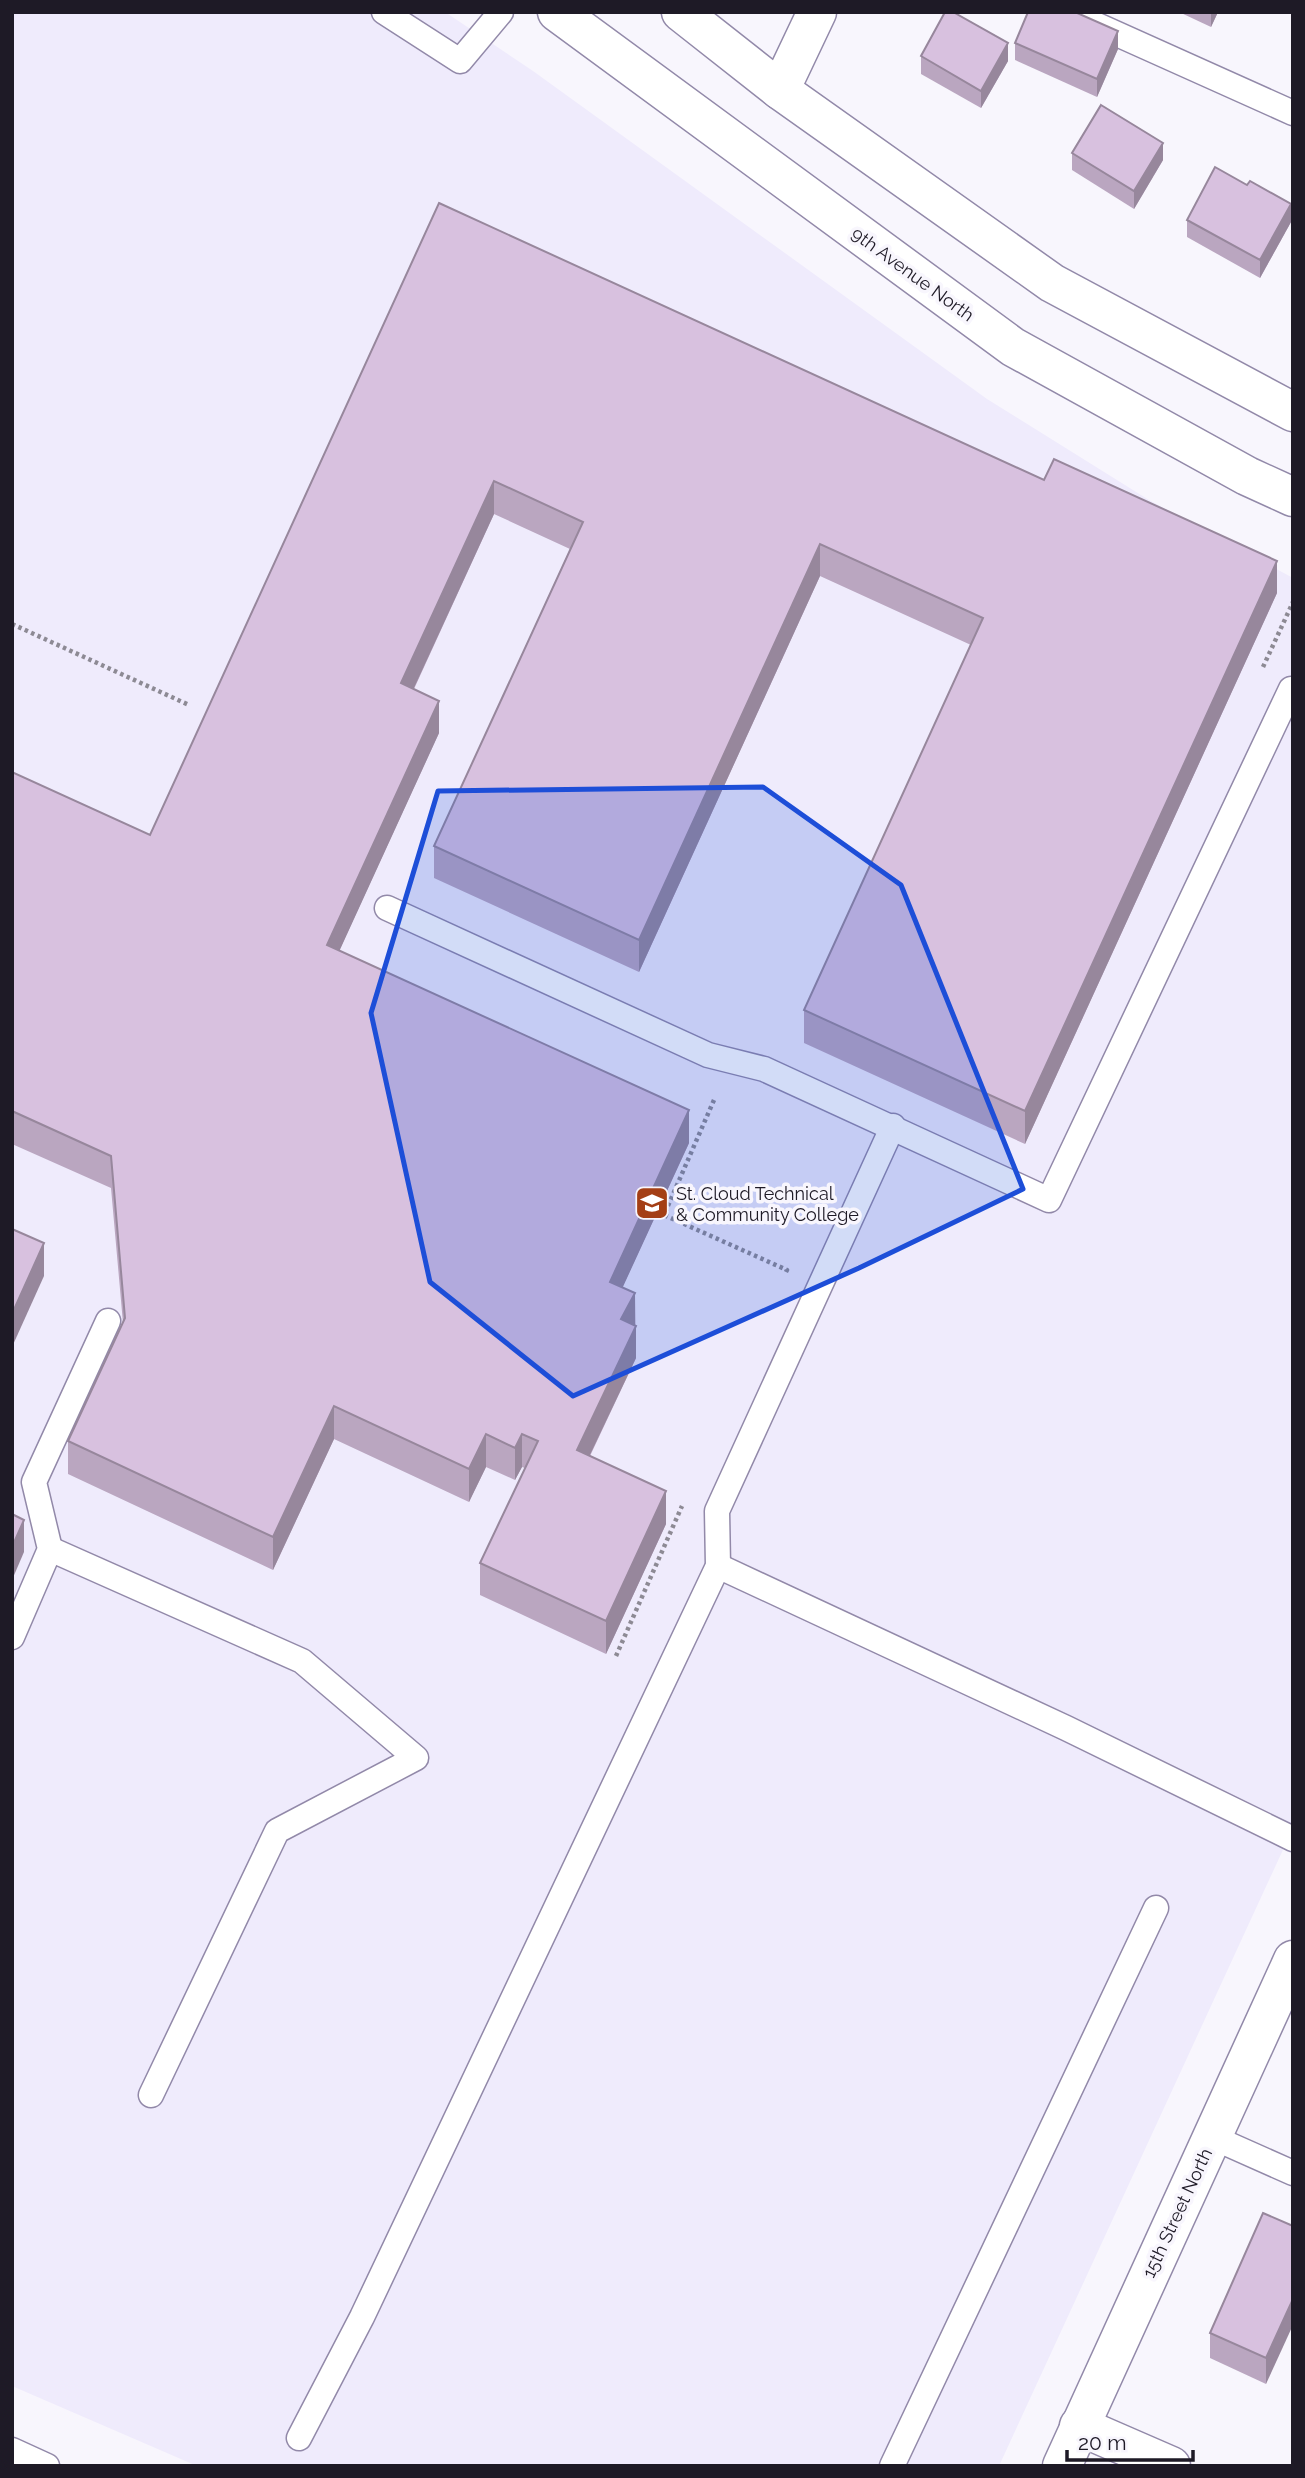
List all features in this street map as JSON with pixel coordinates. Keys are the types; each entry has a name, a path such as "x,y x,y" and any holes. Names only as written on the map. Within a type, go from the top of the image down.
{"main road":[{"name":"9th Avenue North","path":"557,12 1013,347 1247,476 1293,497"},
{"path":"681,12 780,90 1052,283 1293,412"},
{"path":"780,90 817,12"},
{"name":"15th Street North","path":"1062,2466 1293,1959"},
{"path":"1079,2426 1171,2466"}],"lane":[{"path":"384,12 460,61 501,12"},
{"path":"1068,12 1293,113"},
{"path":"387,908 708,1055 764,1069 1049,1200 1291,690"},
{"path":"299,2438 362,2317 718,1566 717,1511 892,1126"},
{"path":"12,1637 50,1549 34,1482 108,1321"},
{"path":"50,1549 302,1661 416,1758 277,1831 151,2095"},
{"path":"718,1566 1029,1710 1293,1839"},
{"path":"892,2466 1156,1908"},
{"path":"1212,2137 1293,2173"},
{"path":"12,2451 47,2466"}],"path":[{"path":"12,624 189,705"},
{"path":"714,1100 664,1214 787,1270 782,1283"},
{"path":"616,1656 685,1497"},
{"path":"651,1578 659,1582"}],"highlighted area":[{"path":"763,787 901,885 1023,1189 859,1268 573,1396 430,1282 371,1013 438,791"}],"shaded area":[{"name":"St. Cloud Technical & Community College","path":"12,12 445,12 533,71 987,399 1149,500 1293,578 1293,1828 999,2466 197,2466 12,2386"}],"building":[{"path":"945,12 953,12 1008,43 981,91 921,56"},
{"path":"1028,12 1075,12 1118,31 1097,79 1015,43"},
{"path":"1101,105 1163,143 1134,191 1072,153"},
{"path":"1215,167 1247,185 1250,181 1291,204 1260,260 1187,220"},
{"name":"St. Cloud Technical & Community College","path":"439,203 1044,480 1054,459 1277,561 1025,1111 804,1010 983,618 820,544 639,940 434,846 583,522 494,481 401,683 439,701 327,945 689,1110 610,1282 635,1293 621,1319 636,1326 577,1450 666,1491 606,1621 480,1563 538,1441 522,1434 515,1448 486,1434 469,1469 334,1406 273,1537 68,1441 125,1318 111,1156 12,1111 12,772 150,835"},
{"path":"12,1229 44,1243 12,1314"},
{"path":"12,1514 24,1520 12,1547"},
{"path":"1263,2213 1293,2226 1293,2299 1266,2358 1210,2333"}],"place":[{"name":"St. Cloud Technical & Community College","path":"652,1203"}]}
